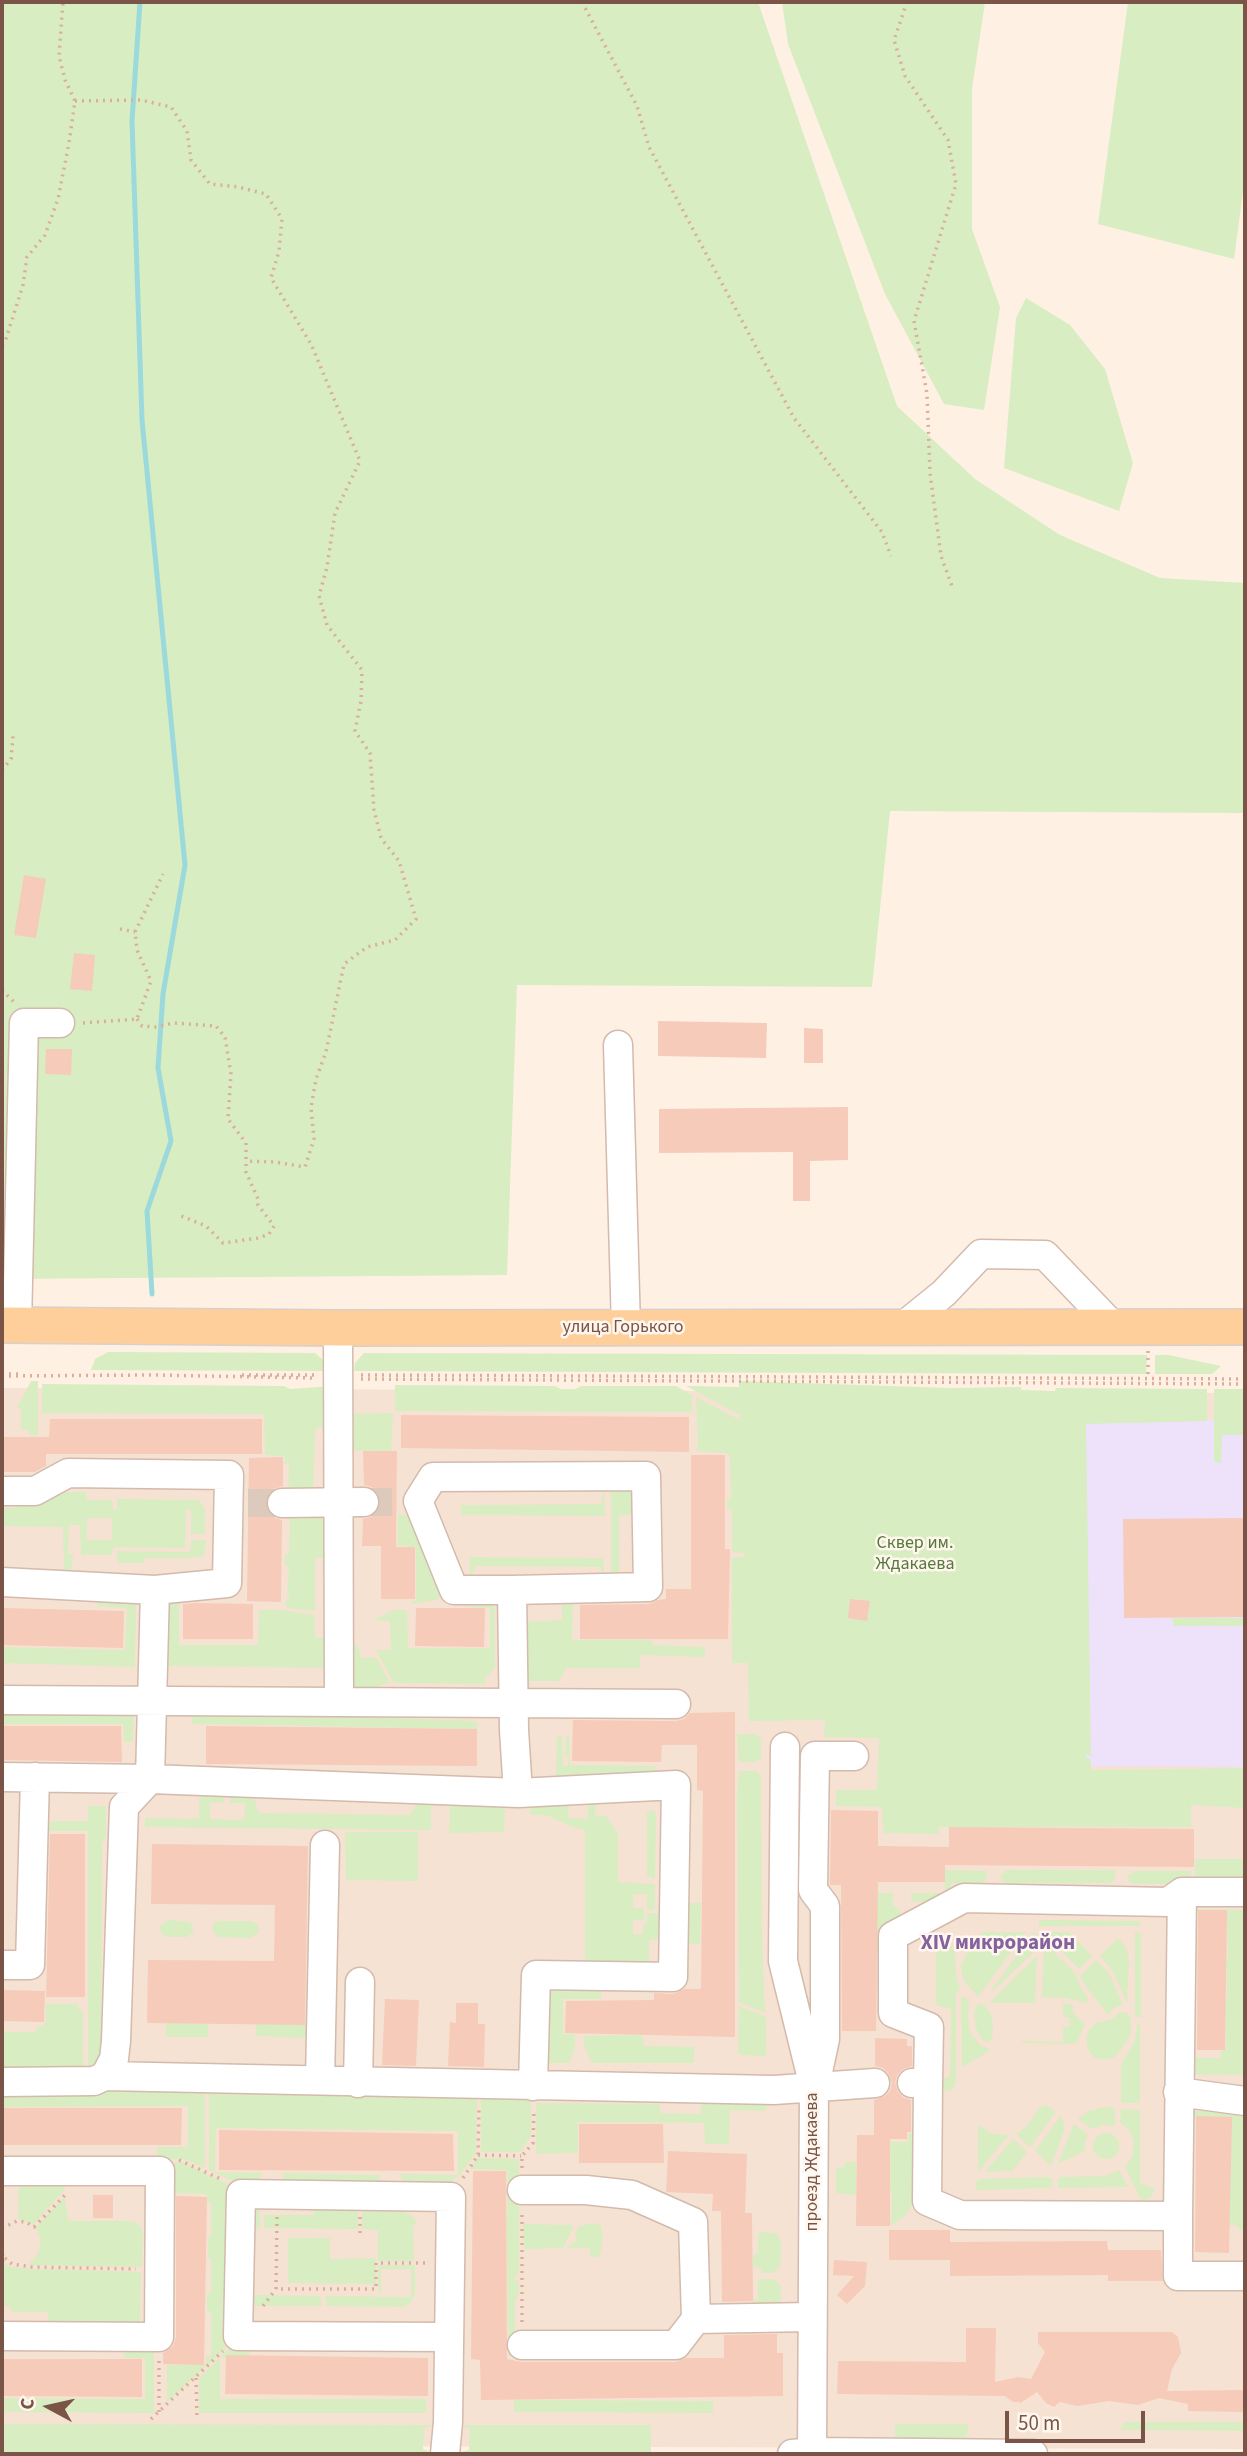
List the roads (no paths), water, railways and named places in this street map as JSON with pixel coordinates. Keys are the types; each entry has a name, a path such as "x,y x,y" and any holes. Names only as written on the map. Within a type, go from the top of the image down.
{"main road":[{"name":"улица Горького","path":"9,1325 338,1328 1245,1327"}],"street":[{"path":"9,1325 24,1023 60,1023"},
{"path":"618,1045 626,1328"},
{"path":"902,1327 944,1293 981,1254 1045,1255 1114,1326"},
{"path":"338,1328 337,1376 351,1502 339,1701"},
{"path":"2,1491 35,1491 68,1473 229,1475 238,1503 227,1583 155,1590 2,1582"},
{"path":"646,1476 648,1587 512,1590 454,1590 407,1502 433,1477 646,1476"},
{"path":"282,1503 351,1502"},
{"path":"105,2076 114,2059 116,2041 124,1807 150,1779 155,1590"},
{"path":"512,1590 512,1702 518,1793"},
{"path":"2,1700 676,1704"},
{"name":"проезд Ждакаева","path":"785,1747 783,1961 814,2087 811,2317 805,2453"},
{"path":"814,2087 825,2039 825,1906 813,1890 815,1756 854,1756"},
{"path":"2,1777 150,1779 518,1793 676,1785 673,1977 536,1975 533,2097"},
{"path":"2,1965 30,1965 35,1777"},
{"path":"320,2080 325,1844"},
{"path":"1182,1892 1178,2276 1245,2276"},
{"path":"1178,2216 960,2215 927,2200 920,2083 929,2027 893,2013 893,1936 964,1898 1168,1902 1182,1892 1245,1892"},
{"path":"358,2082 360,1982"},
{"path":"2,2081 94,2081 105,2076 320,2080 533,2097 774,2091 875,2082"},
{"path":"1178,2092 1245,2101"},
{"path":"2,2171 160,2171 159,2337 2,2336"},
{"path":"522,2345 676,2346 696,2319 694,2222 632,2195 586,2190 523,2190"},
{"path":"445,2454 449,2337 450,2197 241,2194 238,2336 449,2337"},
{"path":"696,2319 811,2317"},
{"path":"805,2453 1033,2454"}],"waterway":[{"path":"140,2 132,121 142,420 185,865 163,994 158,1068 171,1141 147,1211 152,1294"}],"tunnel":[{"path":"364,1502 397,1502"},
{"path":"248,1503 282,1503"}],"district":[{"name":"XIV микрорайон","path":"998,1944"}],"park label":[{"name":"Сквер им. Ждакаева","path":"915,1554"}]}
